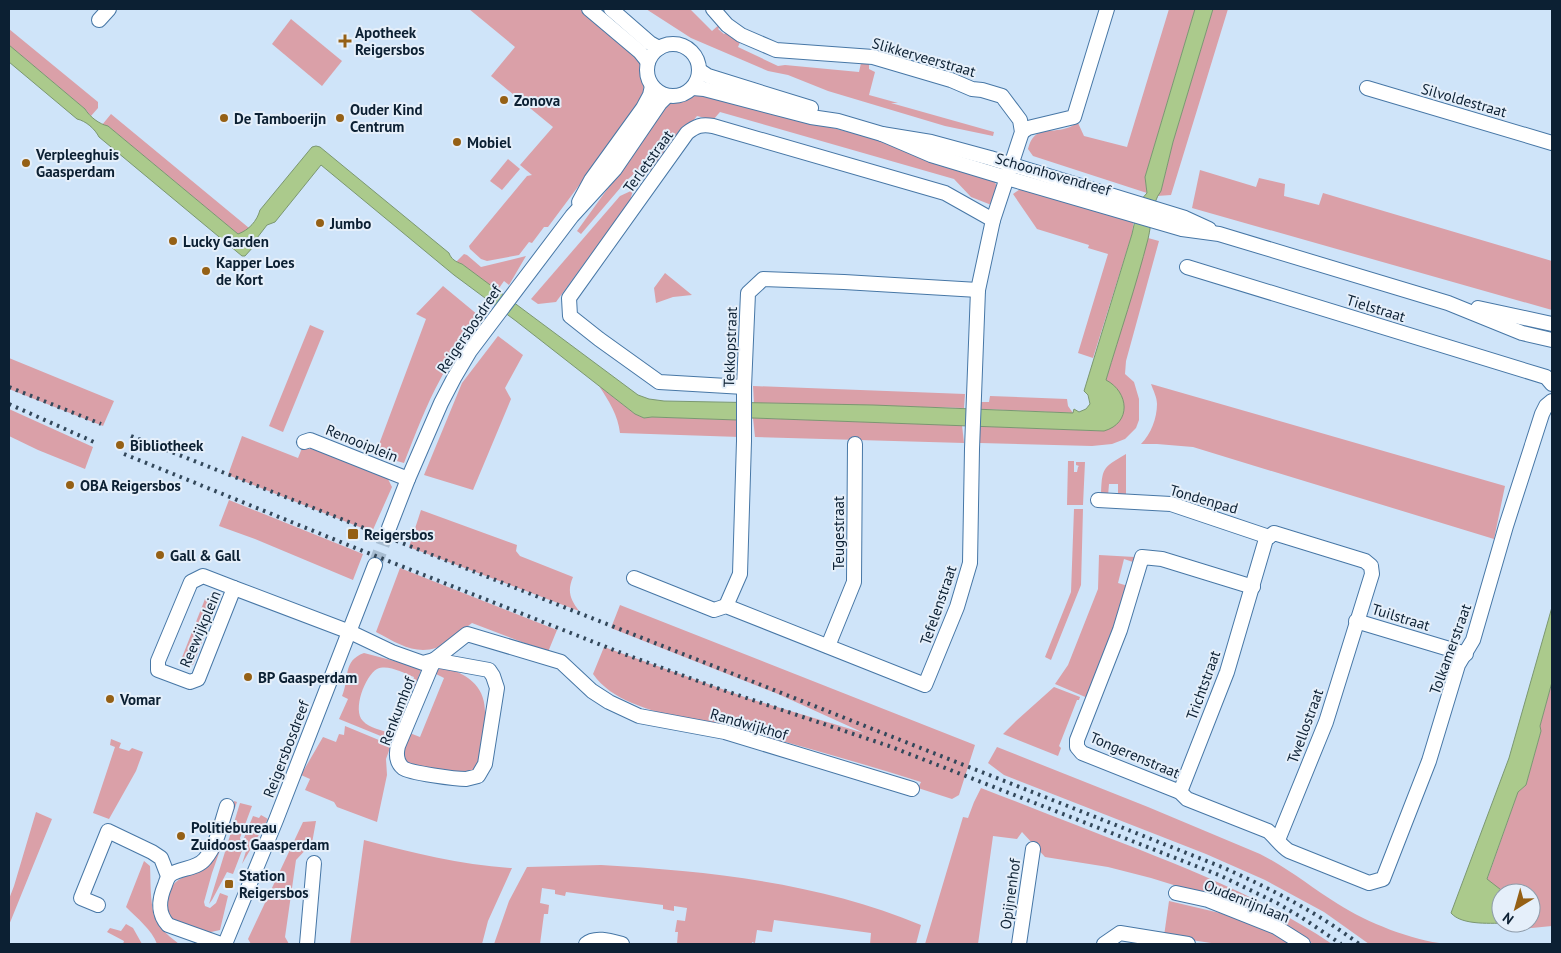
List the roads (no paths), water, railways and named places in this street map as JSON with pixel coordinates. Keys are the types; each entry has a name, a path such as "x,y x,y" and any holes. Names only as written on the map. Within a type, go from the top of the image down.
{"street":[{"path":"99,20 109,9"},
{"path":"589,9 640,52 648,62"},
{"path":"611,9 650,43 660,48"},
{"name":"Slikkerveerstraat","path":"712,9 742,35 776,50 873,57 1002,96 1020,120 1022,132"},
{"path":"1009,172 1022,132 1028,128 1074,117 1107,9"},
{"path":"677,44 693,53 698,61 699,70 698,80 693,88 676,96 667,96 658,92 652,86 648,78 648,62 660,48 677,44"},
{"name":"Schoonhovendreef","path":"699,70 708,76 814,109 838,121"},
{"name":"Reigersbosdreef","path":"572,216 591,180 643,108 650,96 652,86"},
{"name":"Schoonhovendreef","path":"693,88 704,89 811,117 838,121 882,134 931,155 1009,172 1160,217 1200,223 1219,234 1448,303 1522,333 1552,340"},
{"name":"Silvoldestraat","path":"1367,88 1552,142"},
{"name":"Reigersbosdreef","path":"389,528 441,403 470,351 572,216 615,169 660,103 667,96"},
{"name":"Terletstraat","path":"744,393 659,382 570,316 569,298 688,133 694,128 702,124 713,126 945,193 993,220"},
{"name":"Tefelenstraat","path":"634,578 714,610 726,606 925,685 957,607 970,563 972,434 978,290 993,220 1009,172"},
{"name":"Tielstraat","path":"1187,268 1540,375 1546,377 1552,384"},
{"name":"Tekkopstraat","path":"726,606 740,574 748,293 763,279 978,290"},
{"name":"Schoonhovendreef","path":"1448,303 1552,324"},
{"name":"Tolkamerstraat","path":"1383,880 1429,761 1458,665 1473,640 1506,526 1542,414 1546,406 1552,401"},
{"name":"Renooiplein","path":"304,442 310,440 408,479"},
{"name":"Teugestraat","path":"828,646 854,582 855,444"},
{"name":"Tondenpad","path":"1098,500 1171,504 1269,537 1274,533 1365,561 1371,566 1372,574 1356,621"},
{"path":"1253,587 1266,539 1269,537"},
{"name":"Tongerenstraat","path":"1253,587 1162,559 1142,557 1120,630 1077,740 1077,746 1082,753 1180,792 1187,799 1268,831 1289,851 1369,883 1383,880"},
{"name":"Reigersbosdreef","path":"225,944 276,820 375,565"},
{"name":"Reewijkplein","path":"234,588 198,679 190,682 158,670 158,661 191,582 203,576 350,632"},
{"name":"Trichtstraat","path":"1180,792 1227,672 1253,587"},
{"name":"Tuilstraat","path":"1356,621 1466,654"},
{"name":"Twellostraat","path":"1278,840 1326,722 1356,621"},
{"name":"Renkumhof","path":"350,632 392,652 423,663 434,660 467,634 561,662 583,682"},
{"name":"Renkumhof","path":"434,660 489,670 493,676 497,688 485,764 478,776 465,779 410,772 401,767 397,761 396,752 398,746 434,660"},
{"name":"Randwijkhof","path":"583,682 592,691 609,702 639,716 724,732 912,790"},
{"path":"220,944 168,925 162,918 160,899 168,876 178,870 189,869 203,862 211,851 227,806"},
{"path":"98,905 81,898 108,831 161,858 168,876"},
{"name":"Opijnenhof","path":"1019,944 1033,849"},
{"path":"307,944 314,862"},
{"name":"Oudenrijnlaan","path":"1176,893 1208,900 1276,927 1303,944"},
{"path":"1104,944 1120,933 1188,944"},
{"path":"586,944 595,939 622,944"}],"tunnel":[{"path":"375,565 389,528"}],"railway":[{"path":"9,387 101,424"},
{"path":"9,404 94,442"},
{"path":"131,436 1222,867 1293,902 1343,932 1359,944"},
{"path":"124,454 624,654 720,689 889,746 1219,875 1277,903 1341,944"}],"place":[{"name":"Apotheek Reigersbos","path":"345,41"},
{"name":"Zonova","path":"504,100"},
{"name":"De Tamboerijn","path":"224,118"},
{"name":"Ouder Kind Centrum","path":"340,118"},
{"name":"Mobiel","path":"457,142"},
{"name":"Verpleeghuis Gaasperdam","path":"26,163"},
{"name":"Jumbo","path":"320,223"},
{"name":"Lucky Garden","path":"173,241"},
{"name":"Kapper Loes de Kort","path":"206,271"},
{"name":"Bibliotheek","path":"120,445"},
{"name":"OBA Reigersbos","path":"70,485"},
{"name":"Reigersbos","path":"353,534"},
{"name":"Gall & Gall","path":"160,555"},
{"name":"BP Gaasperdam","path":"248,677"},
{"name":"Vomar","path":"110,699"},
{"name":"Politiebureau Zuidoost Gaasperdam","path":"181,836"},
{"name":"Station Reigersbos","path":"229,884"}]}
